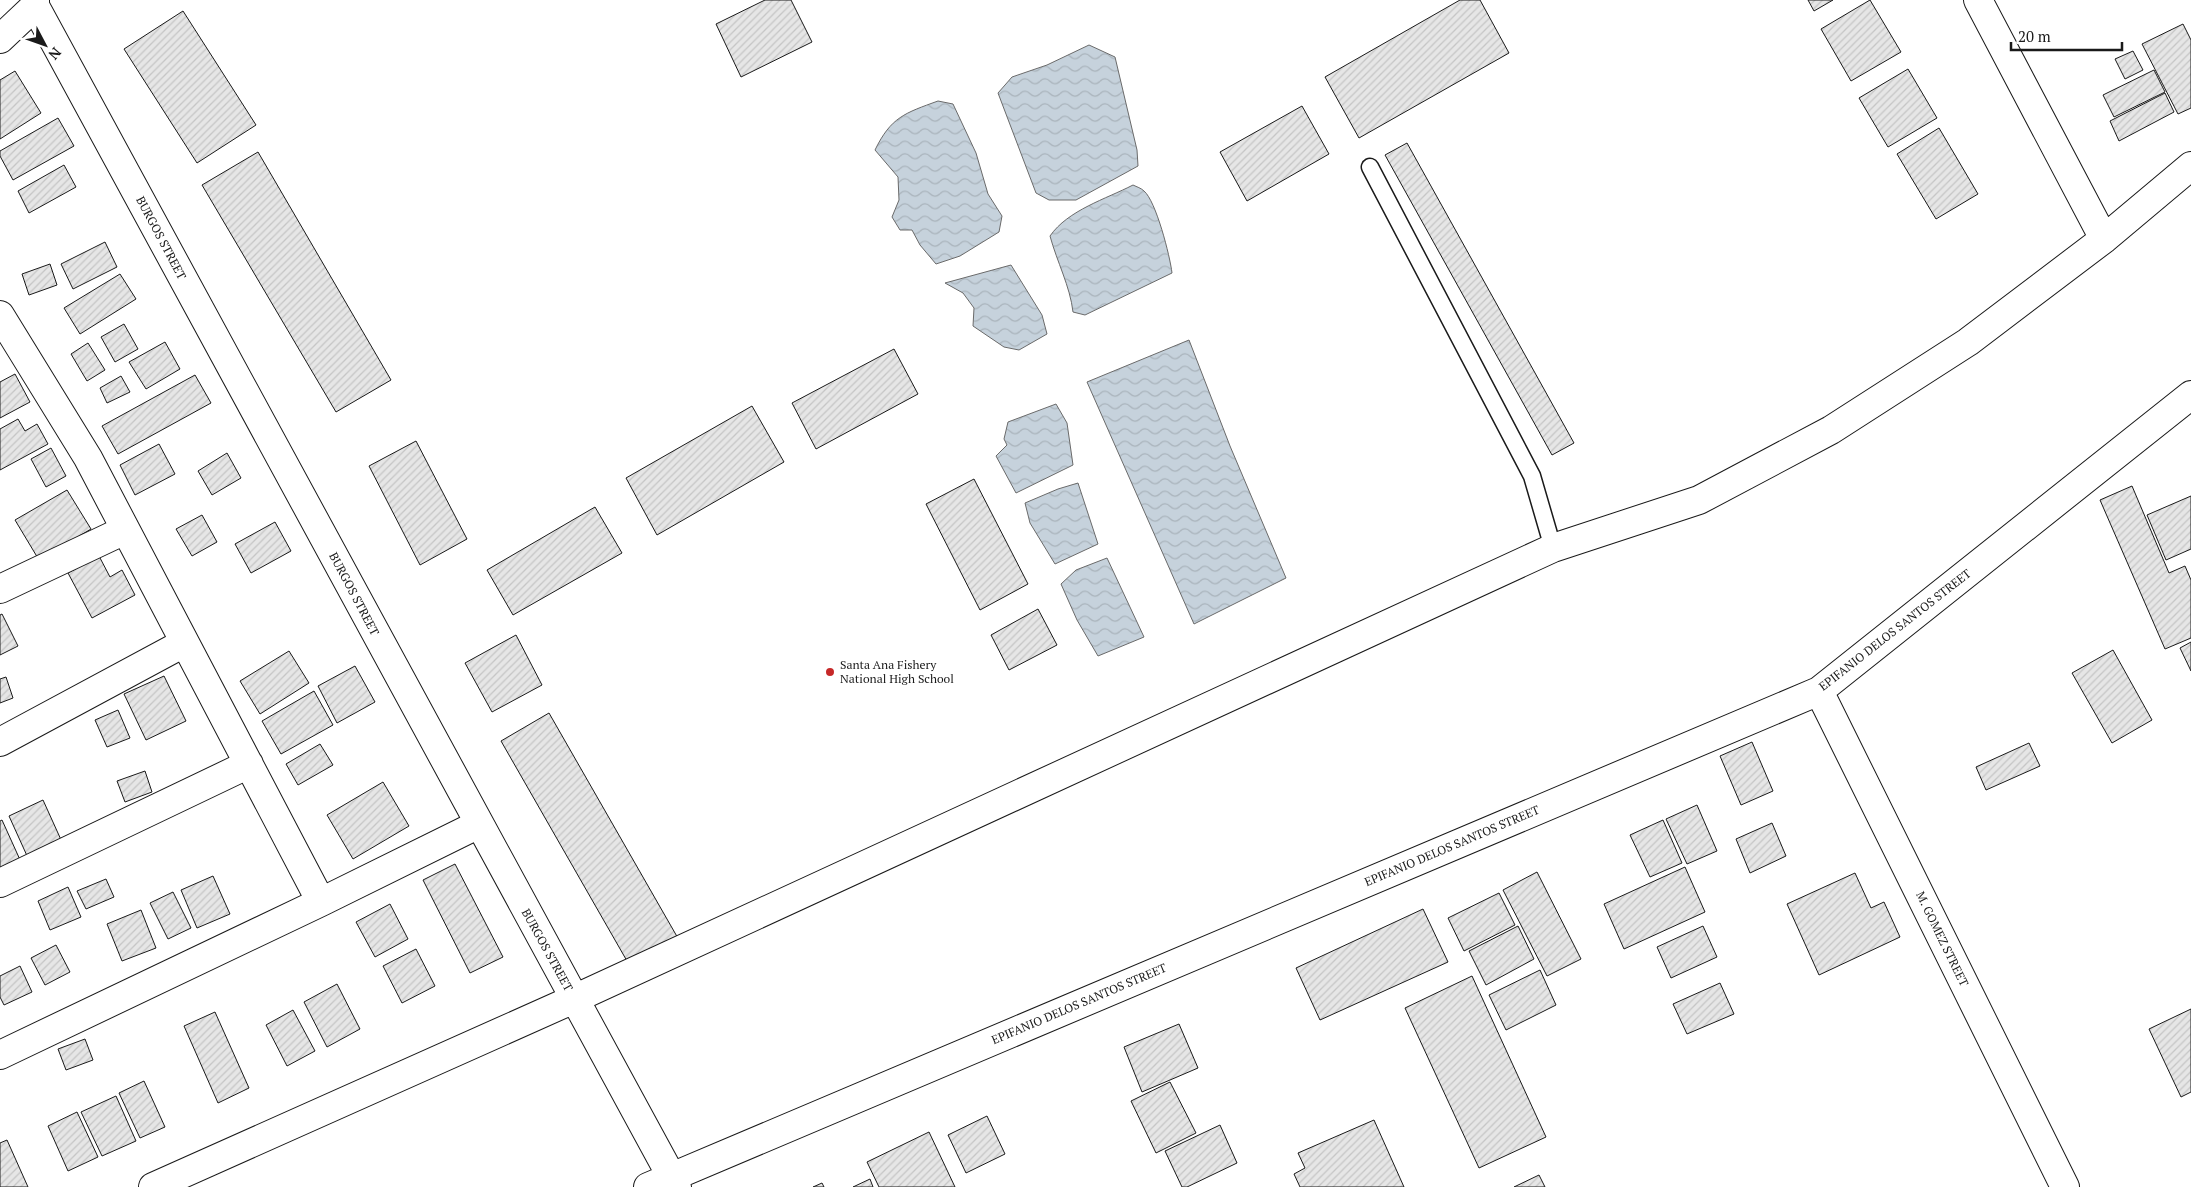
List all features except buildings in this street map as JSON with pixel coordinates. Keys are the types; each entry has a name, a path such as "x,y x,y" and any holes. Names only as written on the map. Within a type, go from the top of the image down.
{"street":[{"path":"1978,0 2104,239"},
{"path":"0,38 35,3"},
{"name":"BURGOS STREET","path":"35,3 574,999 666,1183"},
{"path":"152,1187 574,999 1553,548 1699,500 1831,430 1968,342 2104,239 2191,166"},
{"path":"0,316 88,458 321,902"},
{"name":"EPIFANIO DELOS SANTOS STREET","path":"666,1183 1819,691 2191,395"},
{"path":"0,589 125,530"},
{"path":"0,742 184,643"},
{"name":"M. GOMEZ STREET","path":"1819,691 2065,1187"},
{"path":"0,883 249,764"},
{"path":"0,1055 321,902 479,824"}],"lane":[{"path":"1370,167 1532,476 1553,548"}],"water":[{"path":"1089,45 1115,57 1137,150 1138,166 1076,200 1049,200 1036,193 998,93 1012,77 1047,65"},
{"path":"938,101 953,104 976,153 988,194 1002,216 999,232 960,256 936,264 920,245 912,230 900,230 892,217 899,200 898,177 875,150 893,123 916,109"},
{"path":"1133,185 1144,191 1149,197 1158,217 1172,273 1085,315 1073,312 1069,293 1050,236 1077,212"},
{"path":"1011,265 1042,315 1047,334 1019,350 1004,347 973,326 974,308 963,293 945,283"},
{"path":"1189,340 1230,446 1286,578 1194,624 1087,382"},
{"path":"1056,404 1067,423 1073,465 1016,493 996,456 1007,445 1004,439 1008,422"},
{"path":"1078,483 1098,544 1055,564 1030,523 1025,503"},
{"path":"1107,558 1144,637 1098,656 1077,620 1061,584 1076,570"}],"place":[{"name":"Santa Ana Fishery National High School","path":"830,672"}]}
